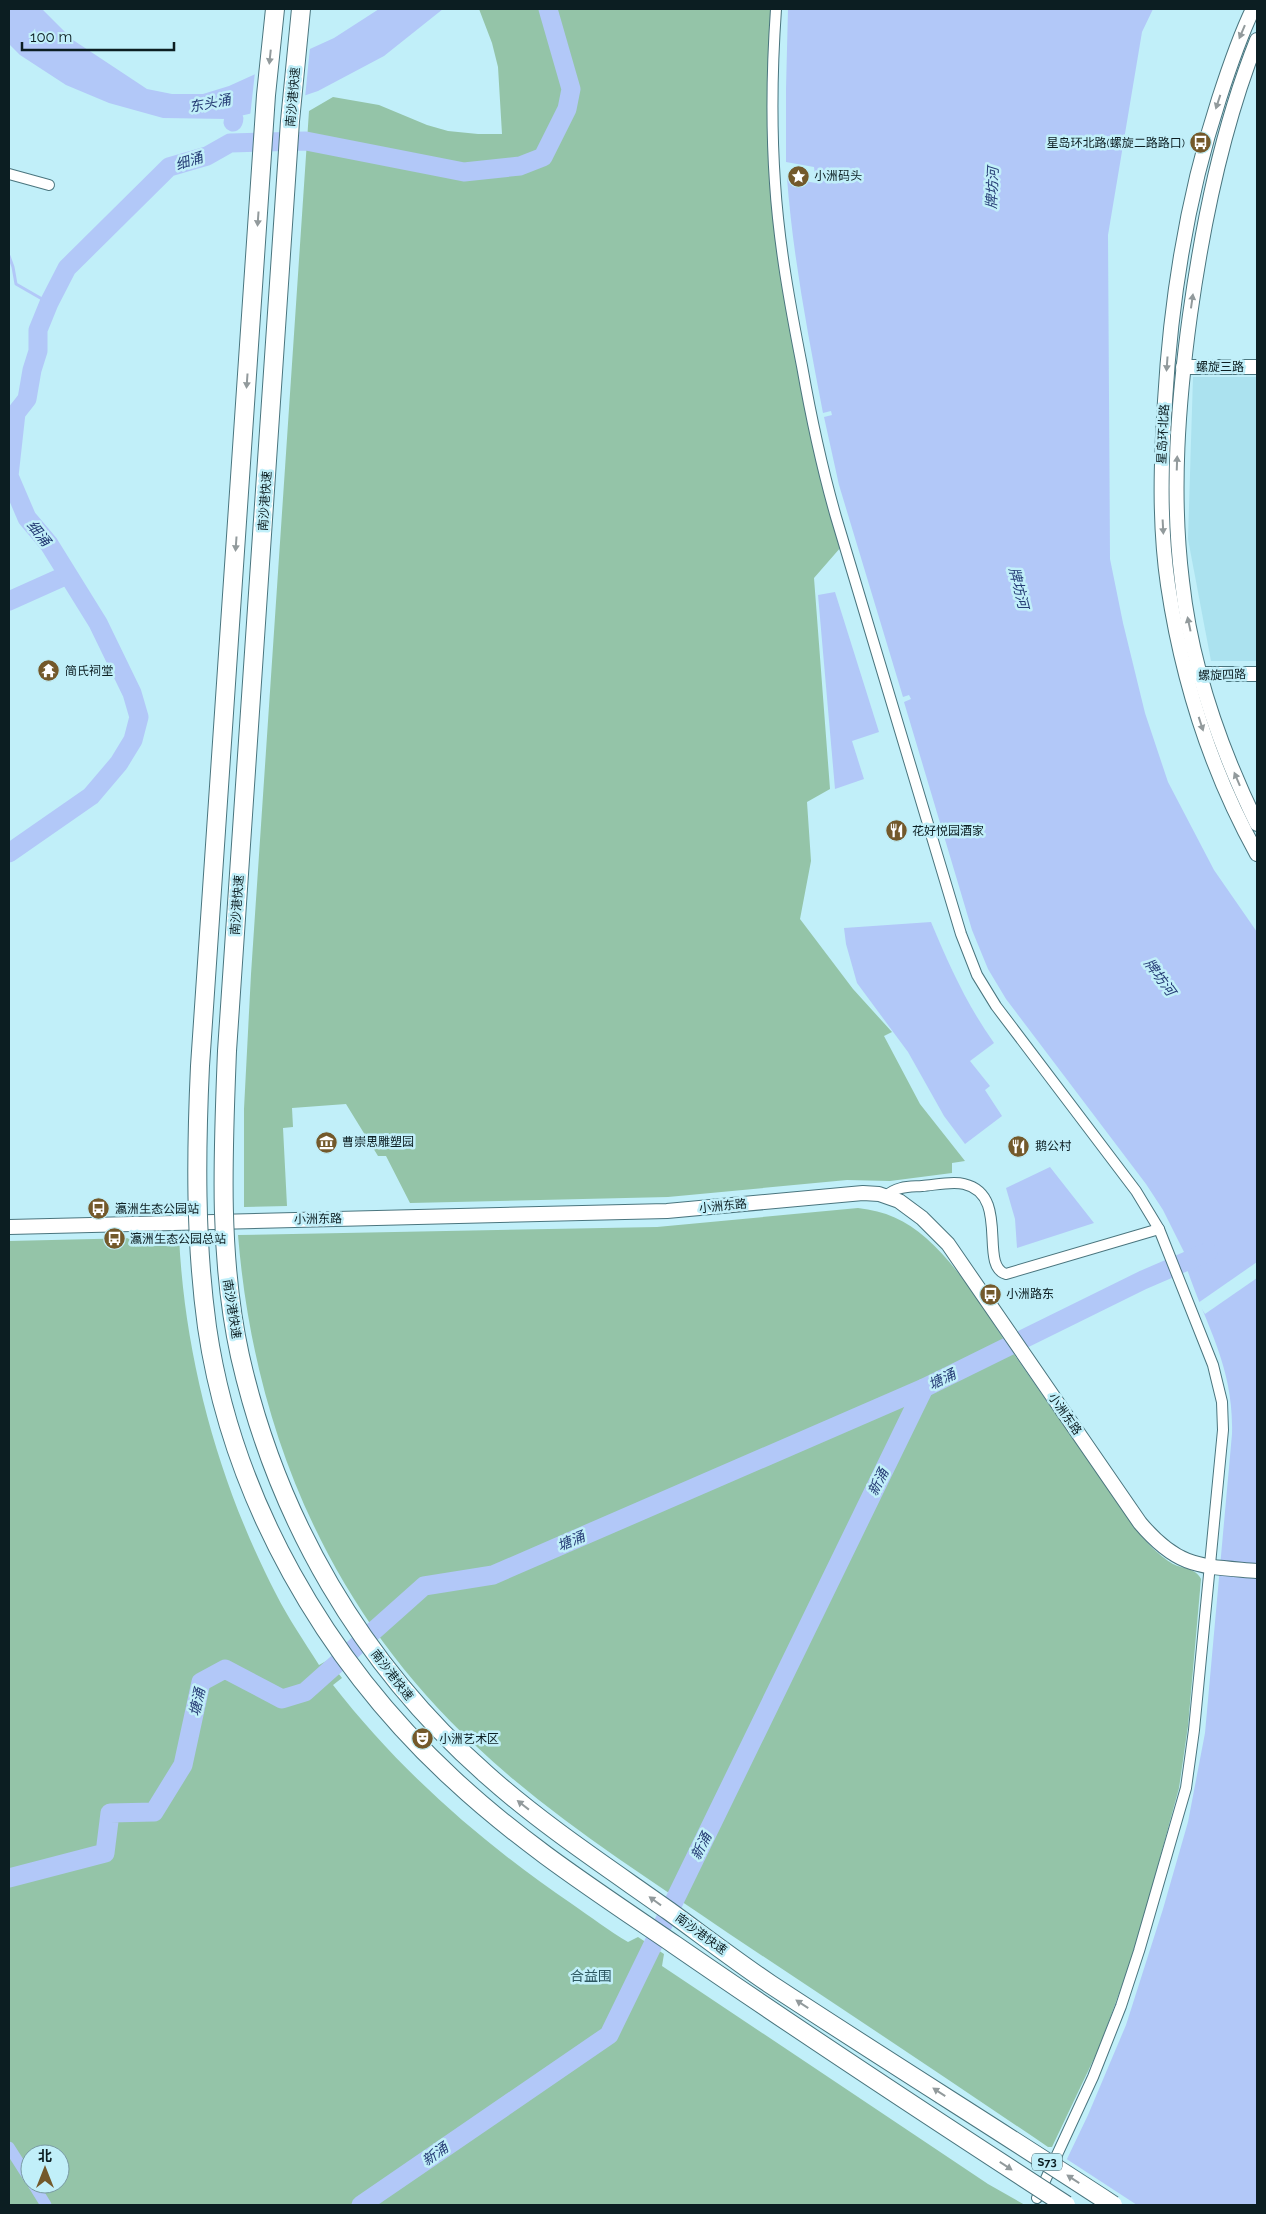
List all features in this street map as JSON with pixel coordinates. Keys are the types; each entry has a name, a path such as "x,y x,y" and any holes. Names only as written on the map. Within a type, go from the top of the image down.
{"highway":[{"name":"南沙港快速","path":"275,9 266,95 201,1046 197,1160 200,1258 208,1331 222,1398 244,1466 285,1560 342,1654 405,1731 453,1780 517,1833 600,1893 831,2052 1066,2205"},
{"name":"南沙港快速","path":"301,9 290,121 228,1041 224,1138 224,1233 233,1321 250,1396 270,1460 300,1532 338,1599 362,1635 410,1699 487,1775 564,1836 768,1982 1113,2205"}],"main road":[{"name":"星岛环北路","path":"1253,9 1232,56 1205,142 1183,238 1171,323 1162,456 1164,554 1179,644 1187,677 1217,770 1235,812 1257,854"},
{"name":"星岛环北路","path":"1257,40 1253,63 1228,127 1200,245 1183,367 1176,521 1182,583 1201,674 1215,724 1231,766 1257,824"},
{"path":"1232,56 1253,63"},
{"name":"螺旋三路","path":"1183,367 1257,368"},
{"name":"螺旋四路","path":"1187,677 1201,674 1257,674"},
{"name":"小洲东路","path":"9,1227 667,1211 852,1193 871,1193 886,1196 906,1206 939,1234 1152,1537 1179,1558 1214,1567 1257,1571"}],"street":[{"path":"776,9 774,151 778,216 783,262 808,398 834,510 961,934 974,969 996,1006 1136,1191 1159,1229 1211,1359 1222,1402 1223,1430 1214,1567 1186,1788 1140,1951 1121,2006 1093,2077 1037,2198"},
{"path":"9,174 49,185"},
{"path":"886,1196 899,1188 958,1183 977,1190 984,1198 990,1213 995,1262 1000,1272 1006,1274 1159,1229"}],"shaded area":[{"path":"1193,377 1257,377 1257,661 1211,661 1188,539"}],"green space":[{"path":"479,9 772,9 774,216 841,547 814,578 830,789 807,802 811,861 800,919 853,989 892,1032 884,1036 920,1104 965,1161 952,1163 952,1173 890,1181 847,1180 668,1197 410,1203 386,1156 378,1156 346,1104 292,1108 293,1127 283,1128 287,1206 244,1207 244,1109 251,974 309,111 333,97 379,105 427,125 448,131 502,134 498,67 492,43"},
{"path":"858,1208 877,1211 903,1221 926,1238 950,1262 1135,1528 1162,1557 1173,1564 1193,1571 1201,1579 1188,1726 1179,1788 1139,1935 1121,1988 1099,2048 1052,2147 1048,2147 728,1933 566,1821 476,1746 425,1693 379,1637 341,1577 308,1514 282,1448 261,1379 247,1308 238,1235 657,1227"},
{"path":"179,1237 189,1329 197,1375 208,1420 238,1509 256,1552 286,1612 319,1665 328,1660 342,1678 333,1685 359,1717 414,1776 444,1804 474,1831 539,1881 628,1942 638,1937 664,1954 662,1966 988,2184 1025,2205 9,2205 9,1241"}],"water":[{"name":"东头涌","path":"9,9 42,9 73,40 147,89 172,94 203,94 229,86 334,38 379,9 443,9 384,56 318,91 253,113 227,119 163,118 109,103 66,85 20,55 9,44"},
{"name":"牌坊河","path":"788,9 1153,9 1142,32 1108,235 1110,559 1123,623 1145,713 1168,782 1214,870 1257,932 1257,2205 1045,2205 1088,2115 1126,2025 1163,1909 1188,1822 1205,1733 1232,1434 1231,1409 1228,1387 1217,1346 1185,1263 1162,1266 1180,1258 1184,1252 1163,1210 1146,1184 1006,999 988,969 972,930 904,702 911,699 909,695 903,697 839,485 824,417 832,415 831,411 823,413 797,267 787,178 816,183 814,167 786,162"},
{"path":"835,592 879,732 852,741 864,779 835,789 818,595"},
{"path":"931,922 959,984 975,1014 994,1043 970,1061 990,1086 985,1090 1002,1116 965,1144 944,1116 908,1052 857,983 846,944 844,928"},
{"path":"1050,1167 1094,1223 1017,1248 1015,1219 1006,1188"}],"pier":[{"path":"310,47 305,98 250,117 255,72"},
{"path":"1257,1262 1257,1278 1205,1314 1198,1303"},
{"path":"1065,2158 1137,2205 1043,2205"}],"waterway":[{"name":"细涌","path":"9,853 91,796 119,763 133,740 139,717 132,693 98,623 49,544 27,518 9,476 16,413 27,399 32,370 38,351 38,330 67,268 169,167 207,156 230,143 306,141 464,172 520,166 543,157 567,109 571,89 548,9"},
{"path":"9,256 16,284 49,303"},
{"path":"9,601 67,575"},
{"name":"塘涌","path":"9,1878 105,1853 110,1813 154,1812 183,1765 201,1682 225,1669 282,1699 305,1692 424,1586 493,1575 924,1388 1143,1280 1208,1252"},
{"name":"新涌","path":"361,2205 609,2035 924,1388"},
{"path":"9,2147 20,2164"},
{"path":"39,2194 46,2205"}],"place":[{"name":"星岛环北路(螺旋二路路口)","path":"1201,143"},
{"name":"小洲码头","path":"798,176"},
{"name":"简氏祠堂","path":"49,671"},
{"name":"花好悦园酒家","path":"896,831"},
{"name":"曹崇思雕塑园","path":"326,1142"},
{"name":"鹅公村","path":"1019,1146"},
{"name":"瀛洲生态公园站","path":"99,1209"},
{"name":"瀛洲生态公园总站","path":"114,1239"},
{"name":"小洲路东","path":"990,1294"},
{"name":"小洲艺术区","path":"423,1739"}],"district":[{"name":"合益围","path":"591,1976"}]}
